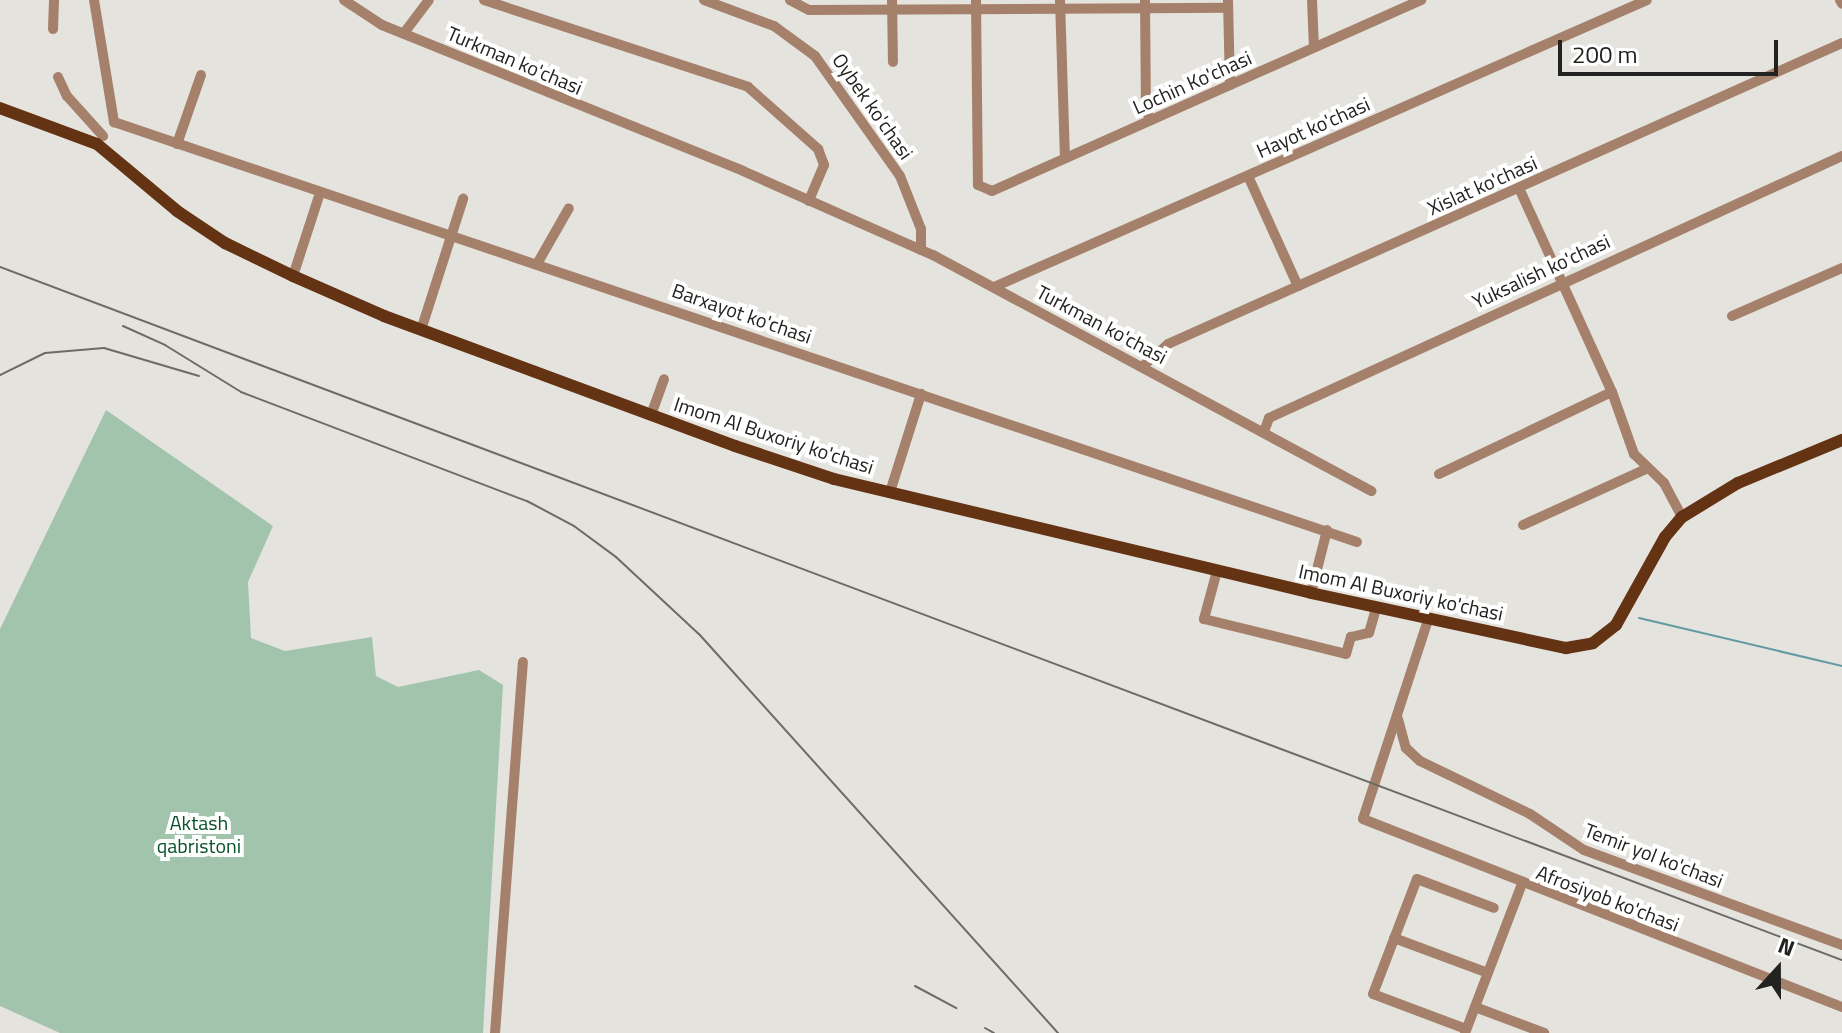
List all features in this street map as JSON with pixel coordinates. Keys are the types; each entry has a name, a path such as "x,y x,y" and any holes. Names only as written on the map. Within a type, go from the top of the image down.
{"main road":[{"name":"Imom Al Buxoriy ko'chasi","path":"0,108 100,140 177,211 225,243 293,276 421,330 834,479 1311,593 1566,648 1593,643 1616,625 1665,537 1682,517"},
{"path":"1682,517 1738,483 1842,440"}],"street":[{"path":"53,29 54,0"},
{"path":"58,77 100,140 114,122 94,0"},
{"name":"Turkman ko'chasi","path":"344,0 404,33 921,250 1265,429 1372,491"},
{"path":"404,33 429,0"},
{"path":"484,0 748,87 818,149 824,165 809,201"},
{"name":"Oybek ko'chasi","path":"704,0 774,26 815,56 900,176 921,229 921,250"},
{"path":"790,0 809,5 1228,4 1230,85"},
{"path":"1312,0 1314,47"},
{"name":"Lochin Ko'chasi","path":"976,5 978,185 992,191 1421,0"},
{"name":"Hayot ko'chasi","path":"994,287 1647,0"},
{"path":"1060,4 1065,158"},
{"path":"1145,4 1146,109 1150,120"},
{"path":"892,5 893,62"},
{"name":"Xislat ko'chasi","path":"1143,366 1168,344 1842,43"},
{"path":"177,144 201,75"},
{"name":"Barxayot ko'chasi","path":"114,122 1357,542"},
{"name":"Yuksalish ko'chasi","path":"1265,429 1269,418 1842,156"},
{"path":"1248,176 1298,286"},
{"path":"1519,188 1612,392 1634,454 1664,483 1682,517"},
{"path":"293,276 320,193"},
{"path":"421,330 463,199"},
{"path":"537,264 569,208"},
{"path":"1732,316 1842,268"},
{"path":"651,415 664,379"},
{"path":"1439,474 1612,392"},
{"path":"890,492 921,394"},
{"path":"1523,525 1648,468"},
{"path":"1311,593 1327,530"},
{"path":"1217,571 1204,619 1346,654 1351,637 1369,633 1376,608"},
{"path":"1398,719 1428,620"},
{"path":"495,1033 523,662"},
{"name":"Afrosiyob ko'chasi","path":"1398,719 1363,819 1522,884 1842,1007"},
{"name":"Temir yol ko'chasi","path":"1398,719 1406,748 1420,761 1530,814 1584,850 1842,945"},
{"path":"1494,908 1417,879 1373,994 1465,1031 1522,884"},
{"path":"1394,938 1488,973"},
{"path":"1475,1007 1544,1033"}],"green space":[{"name":"Aktash qabristoni","path":"106,410 273,526 248,582 251,638 285,651 372,637 376,676 398,687 479,670 503,685 483,1033 60,1033 0,1006 0,629"}],"waterway":[{"path":"1639,618 1842,666"}],"railway":[{"path":"0,267 1842,960"},
{"path":"123,326 165,345 241,392 527,501 574,526 616,557 699,634 1058,1033"},
{"path":"0,375 45,353 104,348 199,376"},
{"path":"915,986 956,1008"},
{"path":"985,1028 994,1033"}]}
